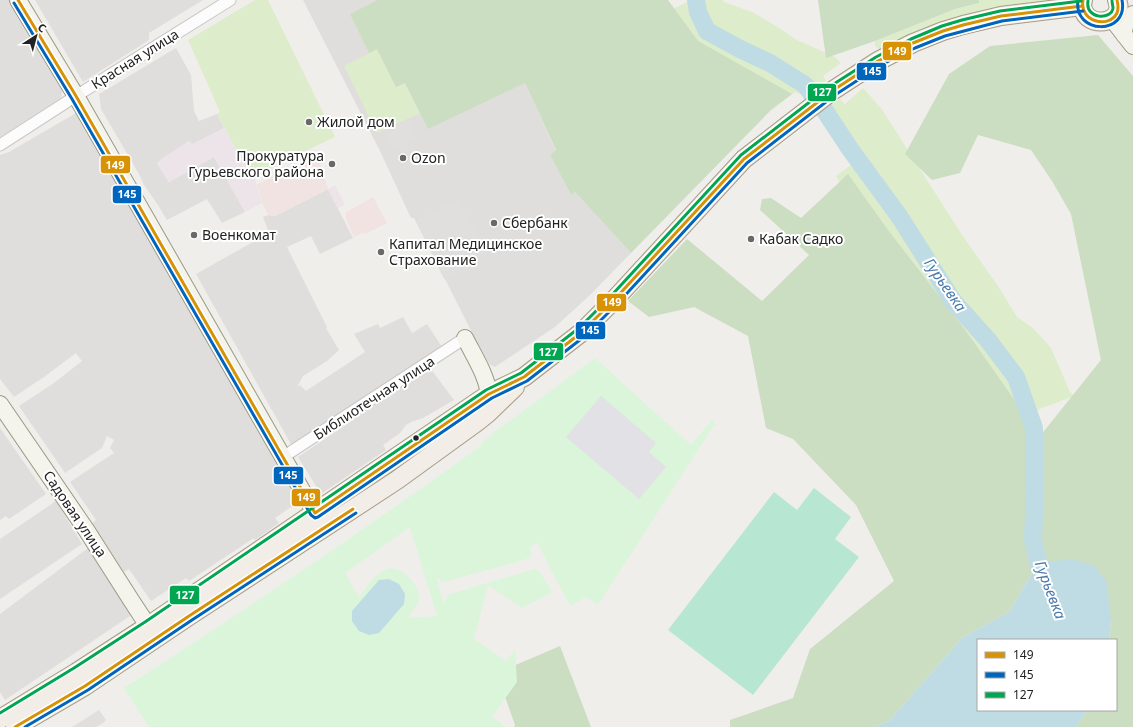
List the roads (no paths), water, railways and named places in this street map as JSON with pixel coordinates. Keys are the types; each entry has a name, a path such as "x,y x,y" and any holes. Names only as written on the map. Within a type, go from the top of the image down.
{"main road":[{"path":"0,718 77,672 148,626 501,385 582,332 614,300 744,159 832,91 878,61 913,43 943,32 963,25 1001,16 1082,3 1083,12 1086,16 1097,21 1104,22 1123,9"},
{"path":"16,727 85,686 397,480 477,422 485,412 501,385"}],"street":[{"path":"18,0 76,96 315,513"},
{"name":"Красная улица","path":"0,145 230,0"},
{"path":"1123,9 1129,41"},
{"path":"465,338 501,385"},
{"name":"Библиотечная улица","path":"283,457 465,338"},
{"name":"Садовая улица","path":"0,404 87,531 148,626"}],"water":[{"path":"1072,559 1095,566 1107,582 1111,620 1109,639 977,639 977,711 1086,711 1076,727 874,727 889,721 963,637 1009,612 1038,563"},
{"path":"389,579 399,584 405,594 404,604 379,633 369,635 359,631 352,621 352,611 379,580"}],"waterway":[{"name":"Гурьевка","path":"696,0 698,12 707,31 770,63 805,85 899,216 953,301 988,340 1016,377 1034,428 1035,495 1033,539 1038,563 1047,585"}],"place":[{"name":"Жилой дом","path":"309,122"},
{"name":"Ozon","path":"403,158"},
{"name":"Прокуратура Гурьевского района","path":"332,164"},
{"name":"Сбербанк","path":"494,223"},
{"name":"Военкомат","path":"194,235"},
{"name":"Кабак Садко","path":"751,239"},
{"name":"Капитал Медицинское Страхование","path":"381,252"}]}
